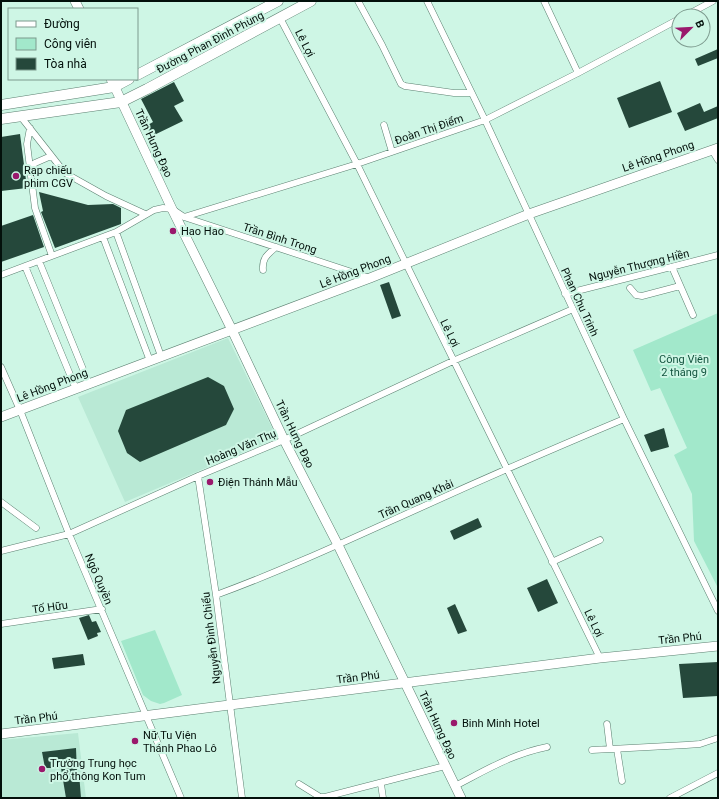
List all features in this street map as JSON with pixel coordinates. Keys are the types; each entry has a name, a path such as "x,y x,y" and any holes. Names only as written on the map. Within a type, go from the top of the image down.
{"main road":[{"name":"Đường Phan Đình Phùng","path":"1,119 121,102 311,1"},
{"name":"Đường Phan Đình Phùng","path":"138,74 274,2"},
{"path":"1,105 125,80"}],"street":[{"path":"358,1 401,84 405,86 454,93 471,92"},
{"name":"Phan Chu Trinh","path":"427,1 485,120 624,419 718,611"},
{"path":"544,1 578,73"},
{"path":"700,8 713,1"},
{"name":"Lê Lợi","path":"280,18 357,164 453,362 600,658"},
{"name":"Đoàn Thị Điểm","path":"184,217 357,164 485,120 578,73 671,23"},
{"name":"Trần Hưng Đạo","path":"112,83 284,440 338,545 461,798"},
{"path":"20,117 65,173 106,196 145,214"},
{"path":"384,126 392,152"},
{"path":"30,128 27,144 35,208 52,256"},
{"path":"715,149 718,160"},
{"name":"Lê Hồng Phong","path":"1,417 370,278 529,214 715,149"},
{"path":"30,169 35,163 51,156"},
{"path":"1,275 116,232 154,210 163,208 172,209 184,217"},
{"name":"Trần Bình Trọng","path":"184,217 370,278"},
{"path":"116,232 161,356"},
{"path":"103,237 150,361"},
{"path":"263,270 264,258 276,247"},
{"name":"Nguyễn Thượng Hiền","path":"565,294 718,255"},
{"path":"39,261 89,384"},
{"path":"25,266 76,389"},
{"path":"672,267 693,315"},
{"path":"630,288 636,295 642,296 680,286"},
{"name":"Hoàng Văn Thụ","path":"1,551 69,534 198,476 284,440 453,362 573,309"},
{"name":"Ngô Quyền","path":"1,367 20,410 69,534 181,798"},
{"name":"Trần Quang Khải","path":"216,595 255,581 507,469 624,419"},
{"name":"Nguyễn Đình Chiểu","path":"198,476 216,595 229,706 242,798"},
{"path":"1,502 36,528"},
{"path":"552,562 600,540"},
{"name":"Tố Hữu","path":"1,624 102,609"},
{"name":"Trần Phú","path":"1,734 600,658 718,646"},
{"path":"607,724 610,749"},
{"path":"592,750 686,746 700,744 718,738"},
{"path":"455,786 512,757 547,747"},
{"path":"617,749 622,781"},
{"path":"300,784 320,797 325,797 381,784 445,766"},
{"path":"670,798 718,773"},
{"path":"381,784 383,798"}],"shaded area":[{"path":"228,338 277,438 125,502 78,397"},
{"name":"Trường Trung học phổ thông Kon Tum","path":"78,733 86,798 1,798 1,740"}],"green space":[{"name":"Công Viên 2 tháng 9","path":"718,313 718,588 694,541 692,494 674,455 687,448 660,388 651,391 633,350"},
{"path":"155,630 182,695 160,704 151,701 143,695 121,641"}],"building":[{"path":"718,49 718,58 698,66 695,59"},
{"path":"660,81 672,112 629,128 617,98"},
{"path":"174,82 184,101 174,106 183,121 152,136 146,126 153,122 141,99"},
{"path":"700,103 704,112 718,106 718,118 685,131 677,113"},
{"path":"20,134 27,188 1,191 1,137"},
{"path":"39,192 88,205 113,204 121,208 121,224 55,248 41,212 43,211"},
{"path":"33,215 44,247 1,262 1,226"},
{"path":"389,282 401,316 392,319 380,285"},
{"path":"208,377 224,386 234,409 226,425 140,462 127,453 118,431 126,410"},
{"path":"664,428 669,447 651,452 644,435"},
{"path":"478,518 482,527 454,540 450,531"},
{"path":"547,579 558,603 538,612 527,588"},
{"path":"455,604 467,631 458,634 447,608"},
{"path":"89,615 92,622 96,621 101,632 97,633 98,636 88,640 79,618"},
{"path":"83,654 85,665 54,669 52,658"},
{"path":"718,662 718,696 683,698 679,664"},
{"path":"76,748 77,773 79,773 81,798 66,798 61,768 45,768 42,752"}],"place":[{"name":"Rạp chiếu phim CGV","path":"16,176"},
{"name":"Hao Hao","path":"173,231"},
{"name":"Điện Thánh Mẫu","path":"210,482"},
{"name":"Binh Minh Hotel","path":"454,723"},
{"name":"Nữ Tu Viện Thánh Phao Lô","path":"135,741"},
{"name":"Trường Trung học phổ thông Kon Tum","path":"42,769"}]}
